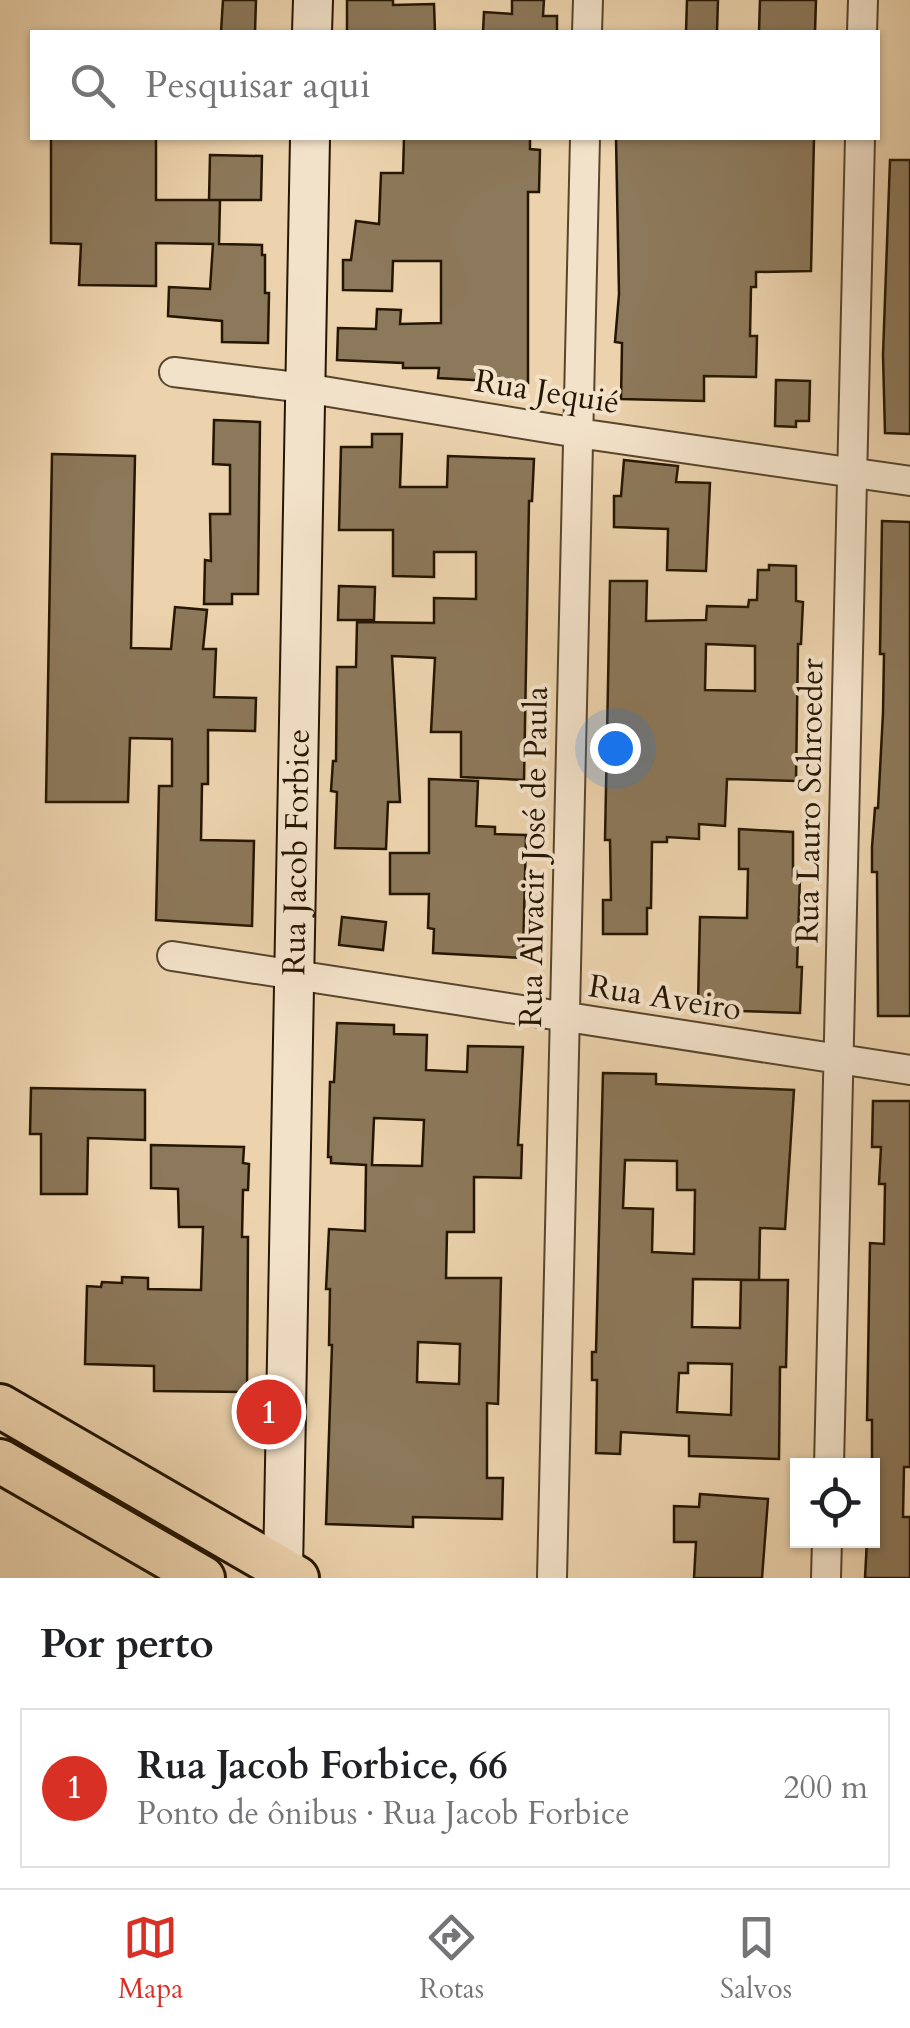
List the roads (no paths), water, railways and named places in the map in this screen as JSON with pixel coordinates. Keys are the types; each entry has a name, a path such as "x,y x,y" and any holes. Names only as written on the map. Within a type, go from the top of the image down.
{"main road":[{"path":"8,1416 290,1574"},
{"path":"0,1461 203,1578"}],"street":[{"path":"312,30 313,0"},
{"path":"587,30 588,0"},
{"path":"862,30 863,0"},
{"name":"Rua Jacob Forbice","path":"290,1574 294,975 310,140"},
{"name":"Rua Alvacir José de Paula","path":"552,1578 585,140"},
{"name":"Rua Lauro Schroeder","path":"829,1458 860,140"},
{"name":"Rua Jequié","path":"174,372 305,388 910,481"},
{"name":"Rua Aveiro","path":"172,956 910,1070"},
{"path":"826,1578 827,1548"}],"place":[{"name":"Rua Jacob Forbice, 66","path":"269,1412"}]}
